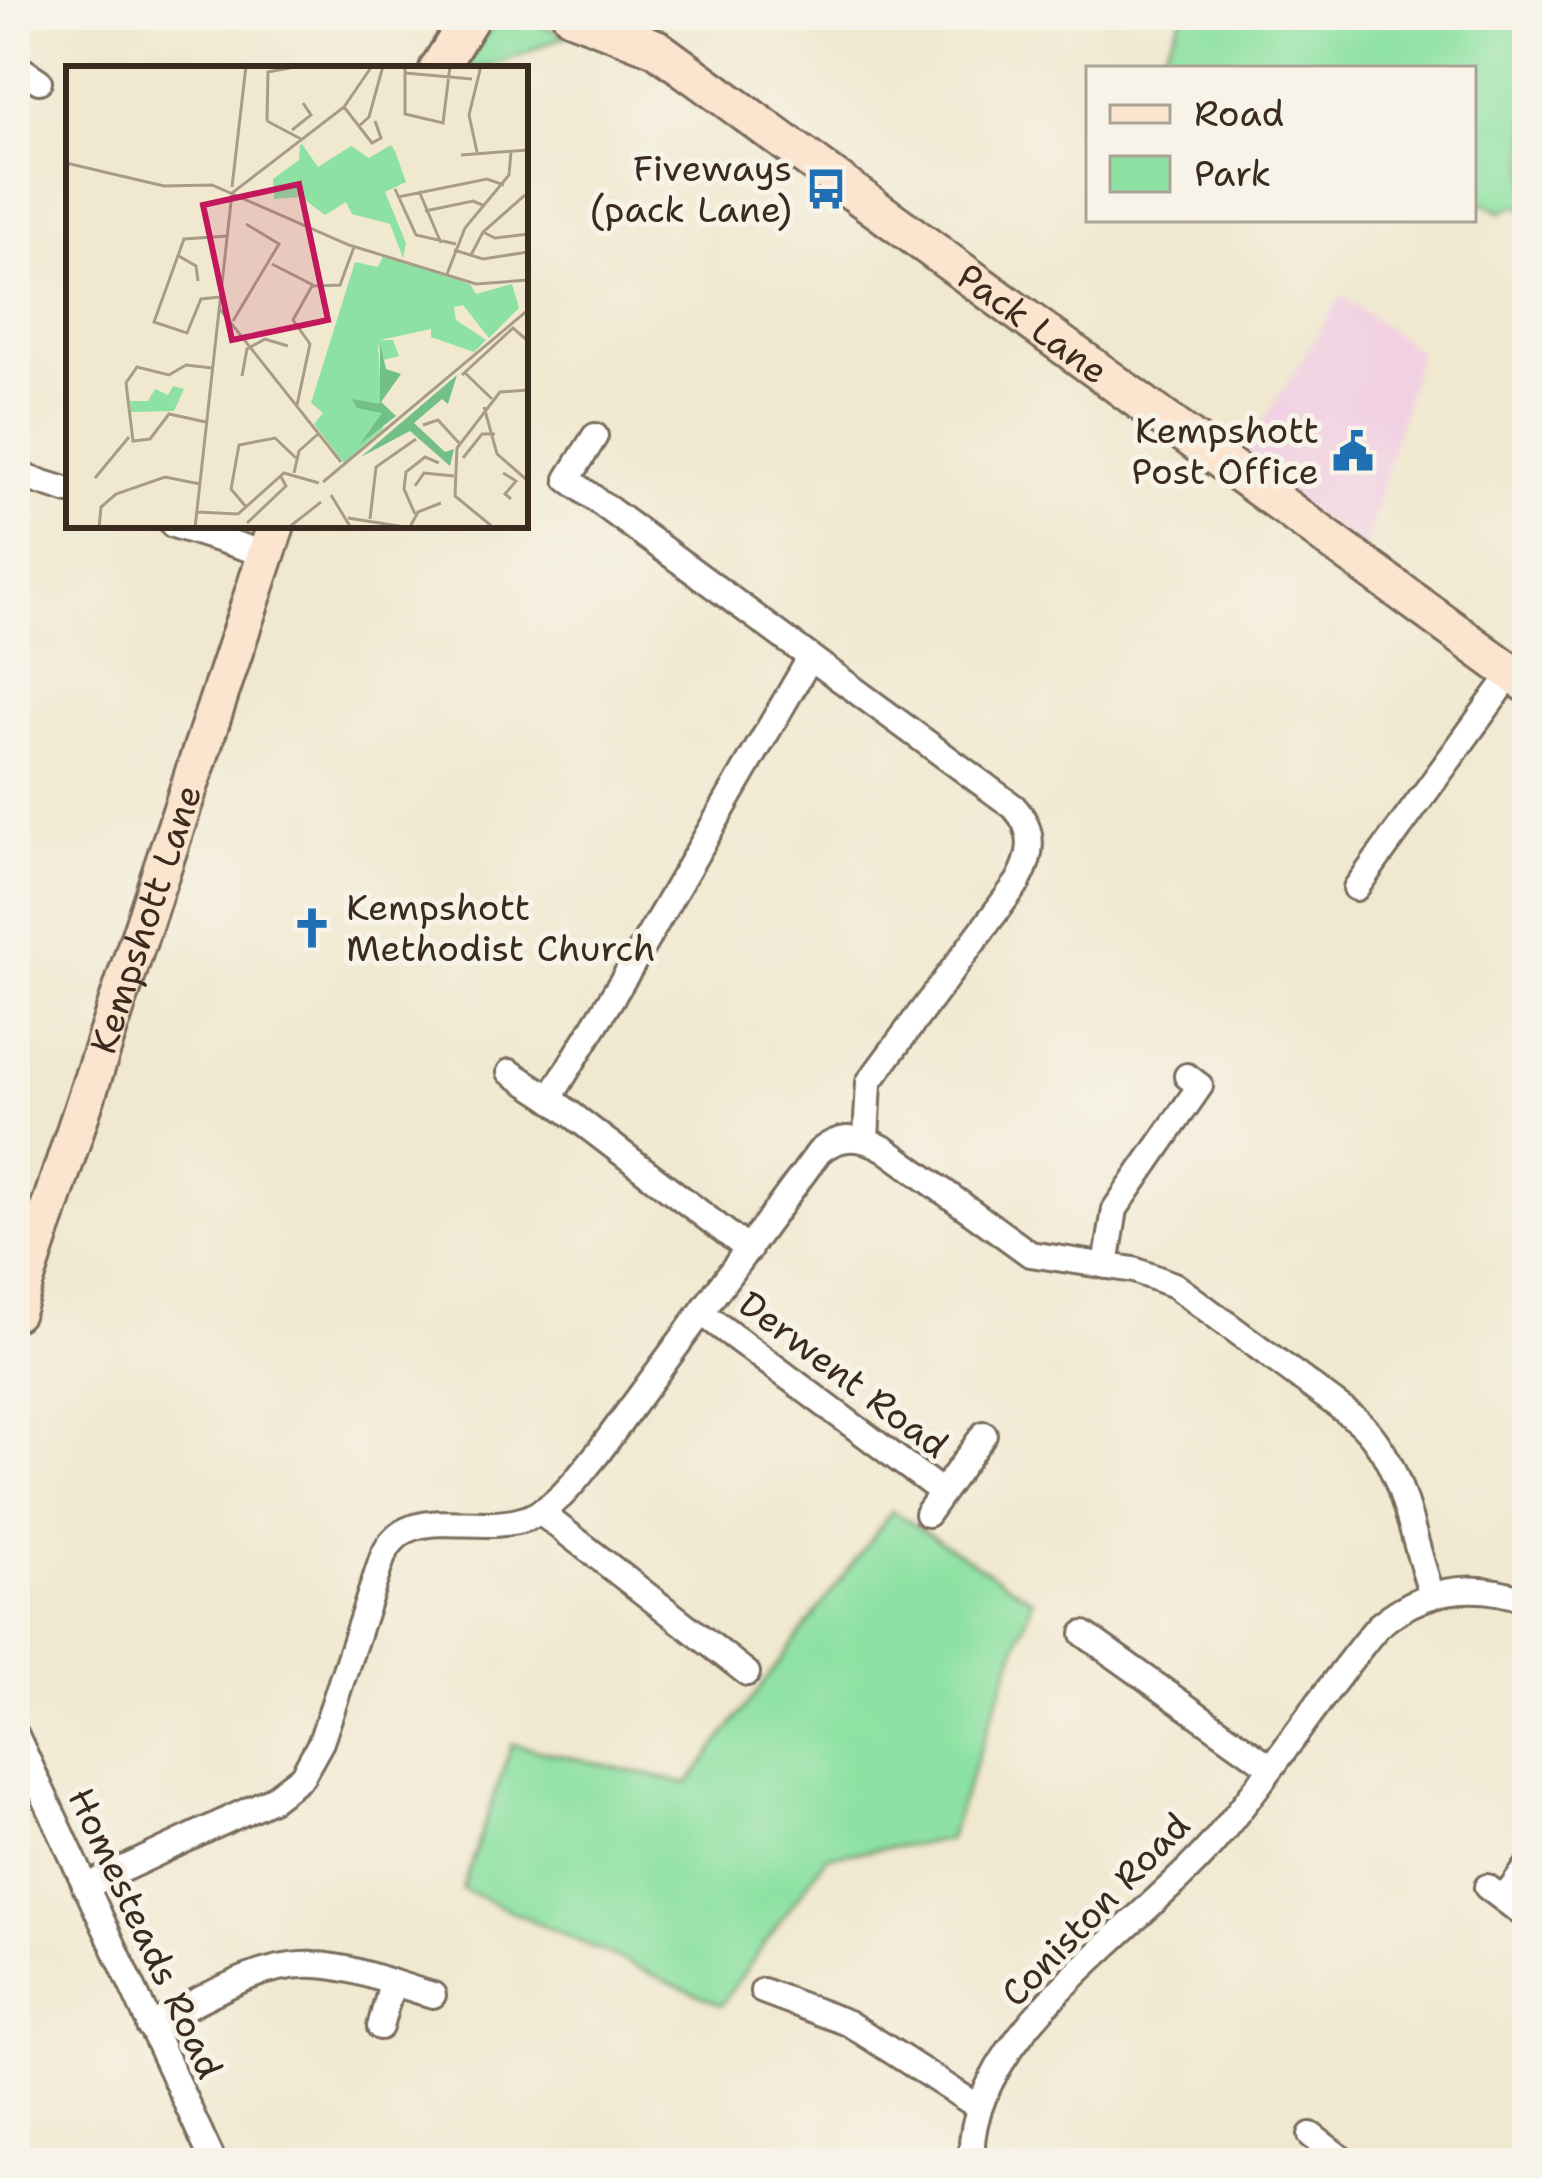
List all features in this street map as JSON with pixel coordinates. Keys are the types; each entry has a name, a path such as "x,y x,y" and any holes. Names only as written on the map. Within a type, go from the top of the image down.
{"street":[{"path":"426,66 441,15"},
{"path":"440,66 472,15"},
{"name":"Pack Lane","path":"571,15 656,49 1519,679"},
{"name":"Pack Lane","path":"619,15 656,49"},
{"path":"596,436 568,479 1014,807 1031,839 1018,882 869,1082 866,1139 1030,1254 1147,1273 1174,1286 1372,1433 1389,1459 1432,1594"},
{"path":"15,474 66,490"},
{"path":"193,528 271,540"},
{"name":"Kempshott Lane","path":"15,1312 271,540"},
{"path":"550,1098 810,658"},
{"path":"1356,888 1519,679"},
{"path":"510,1072 749,1250"},
{"path":"1106,1266 1115,1209 1200,1086 1186,1076"},
{"name":"Derwent Road","path":"540,1512 598,1454 819,1152 836,1141 866,1139"},
{"name":"Derwent Road","path":"702,1313 942,1492"},
{"path":"927,1514 984,1435"},
{"path":"85,1887 272,1799 302,1776 321,1742 388,1545 399,1532 413,1526 496,1525 540,1512 748,1672"},
{"name":"Coniston Road","path":"972,2163 977,2106 1026,2030 1211,1845 1378,1626 1403,1606 1432,1594 1468,1588 1527,1600"},
{"path":"1084,1633 1271,1767"},
{"name":"Homesteads Road","path":"15,1733 214,2163"},
{"path":"1527,1868 1495,1893 1527,1917"},
{"path":"149,2026 279,1967 330,1966 433,1995"},
{"path":"380,2027 392,1984"},
{"path":"774,2005 848,2023 977,2106"},
{"path":"1311,2135 1347,2163"}],"shaded area":[{"path":"1341,296 1419,351 1364,551 1239,460"}],"green space":[{"path":"1183,15 1527,15 1527,212 1517,205 1501,212 1476,200 1476,66 1157,66"},
{"path":"502,21 528,21 568,35 504,61 467,66 485,34"},
{"path":"892,1511 1033,1600 948,1840 827,1856 721,2005 462,1889 512,1744 688,1784"}],"place":[{"name":"Fiveways (pack Lane)","path":"826,189"},
{"name":"Kempshott Post Office","path":"1353,451"},
{"name":"Kempshott Methodist Church","path":"312,928"}]}
